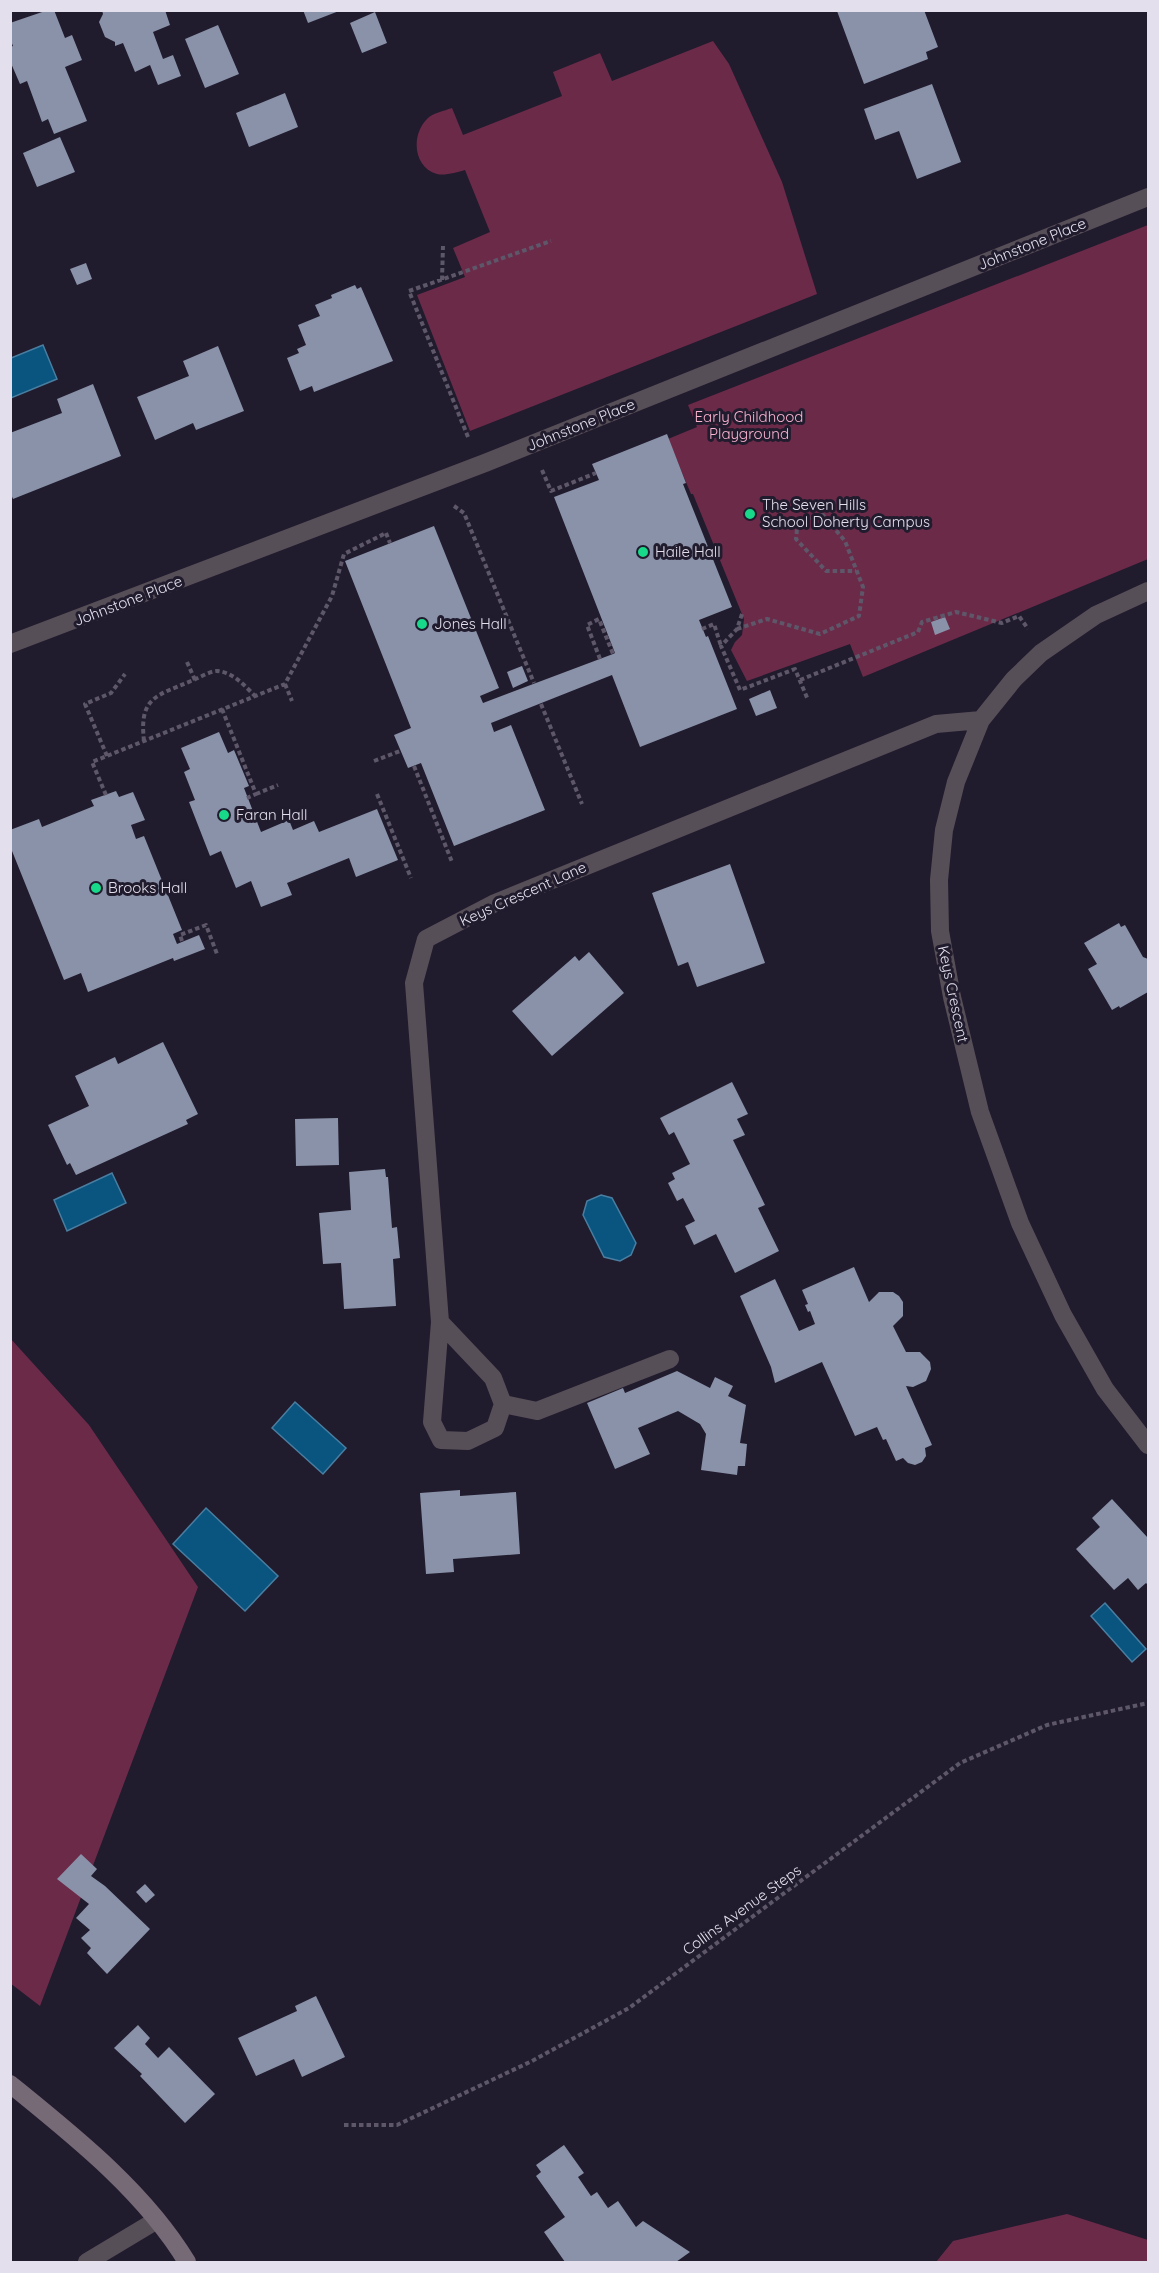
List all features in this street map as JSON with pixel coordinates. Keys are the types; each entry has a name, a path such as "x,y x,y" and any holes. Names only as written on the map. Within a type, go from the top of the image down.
{"street":[{"name":"Johnstone Place","path":"10,644 485,463 1149,197"},
{"name":"Keys Crescent","path":"1149,591 1096,615 1041,653 1014,679 981,720 956,782 944,830 939,880 940,931 952,997 980,1112 1020,1223 1063,1315 1105,1389 1149,1445"},
{"name":"Keys Crescent Lane","path":"503,1404 495,1428 468,1441 441,1440 432,1422 440,1322 414,983 426,939 495,903 936,724 981,720"},
{"path":"440,1322 494,1378 503,1404 537,1411 670,1359"},
{"path":"10,2084 57,2122 120,2179 157,2220 187,2262"},
{"path":"87,2262 157,2220"}],"path":[{"path":"468,437 410,291 551,241"},
{"path":"442,280 443,246"},
{"path":"540,465 551,491 596,473"},
{"path":"451,505 464,513 534,683"},
{"path":"736,629 767,619 820,634 859,616 863,587 845,541 823,515 798,520 796,539 826,571 856,571"},
{"path":"106,795 92,762 285,684 332,596 344,554 386,533 390,543"},
{"path":"800,680 918,632 922,622 943,615 956,612 1002,623 1019,616"},
{"path":"721,646 736,629 742,614"},
{"path":"600,659 587,625 600,620 613,654"},
{"path":"702,629 714,624 740,690 795,669 808,700"},
{"path":"187,662 195,680"},
{"path":"144,741 142,724 146,707 158,695 216,671 230,675 255,696"},
{"path":"107,756 85,704 111,693 125,674"},
{"path":"285,684 292,701"},
{"path":"542,704 582,804"},
{"path":"222,709 256,794"},
{"path":"374,761 400,751"},
{"path":"414,766 452,862"},
{"path":"247,798 278,785"},
{"path":"377,794 411,878"},
{"path":"182,941 180,936 206,925 217,954"},
{"name":"Collins Avenue Steps","path":"344,2125 397,2125 532,2061 628,2008 960,1763 1047,1725 1149,1702"}],"green space":[{"path":"713,41 729,64 782,182 817,294 470,431 417,295 465,277 453,248 490,232 465,170 451,174 437,174 423,165 417,150 418,133 422,126 432,115 452,108 463,135 562,96 553,72 600,53 612,81"},
{"name":"Early Childhood Playground","path":"1148,225 1148,559 863,677 850,644 747,681 731,650 742,635 744,619 668,439 697,427 688,405"},
{"path":"10,1338 89,1425 198,1587 40,2006 10,1983"},
{"path":"1067,2214 1148,2240 1148,2262 936,2262 953,2241"}],"water":[{"path":"43,345 57,379 11,398 11,358"},
{"path":"112,1173 126,1203 67,1231 54,1200"},
{"path":"601,1195 612,1198 636,1243 631,1255 620,1261 604,1257 583,1215 587,1201"},
{"path":"295,1402 346,1448 323,1474 272,1428"},
{"path":"206,1508 278,1576 245,1611 173,1544"},
{"path":"1105,1603 1146,1649 1132,1662 1091,1616"}],"building":[{"path":"54,10 65,38 72,35 82,60 65,67 87,121 54,134 48,119 42,122 27,81 20,84 10,61 10,47 13,46 10,39 10,23"},
{"path":"102,10 165,10 170,25 153,32 163,59 173,55 181,76 158,85 150,65 135,72 123,43 115,46 115,42 105,37 99,22 103,14"},
{"path":"303,10 339,10 339,11 308,23"},
{"path":"924,10 938,47 926,52 928,59 864,84 837,11"},
{"path":"375,12 387,43 362,53 350,23"},
{"path":"218,25 239,74 205,88 185,39"},
{"path":"932,84 961,162 917,179 899,131 875,140 864,109"},
{"path":"285,93 298,127 249,147 236,113"},
{"path":"60,137 75,172 37,187 23,153"},
{"path":"86,263 92,279 77,285 70,269"},
{"path":"355,285 357,289 361,287 393,361 314,392 312,386 300,391 287,358 299,353 297,349 306,345 298,325 320,316 315,305"},
{"path":"218,346 244,411 196,430 193,423 155,440 137,397 189,376 183,361"},
{"path":"93,384 121,456 13,499 10,492 10,433 62,413 57,399"},
{"path":"667,434 686,483 683,484 732,607 699,620 706,637 708,636 737,709 640,747 612,675 491,723 494,732 511,725 545,810 454,846 421,763 408,768 394,735 411,728 345,561 434,526 499,688 480,696 483,703 613,654 615,653 554,497 599,480 592,464"},
{"path":"945,617 950,629 935,635 931,622"},
{"path":"522,666 528,681 513,688 507,672"},
{"path":"770,690 777,708 756,716 749,699"},
{"name":"Faran Hall","path":"219,732 228,753 234,750 249,786 244,788 261,832 289,820 293,830 314,821 319,832 377,809 398,860 356,877 349,858 287,883 292,895 261,907 251,881 236,888 221,851 210,856 189,802 195,800 184,772 190,769 181,748"},
{"name":"Brooks Hall","path":"116,791 119,797 133,792 145,820 131,825 136,839 144,836 182,930 173,934 177,944 199,935 205,949 174,961 173,958 88,992 81,973 64,980 10,846 10,830 39,819 42,827 94,806 91,800"},
{"path":"730,864 765,963 697,987 688,962 678,966 652,893"},
{"path":"1119,923 1121,927 1125,925 1143,957 1148,959 1148,992 1112,1010 1088,969 1097,964 1084,943"},
{"path":"589,952 624,993 552,1056 512,1011 575,956 579,961"},
{"path":"163,1042 198,1114 186,1120 188,1124 76,1175 70,1163 67,1165 48,1125 89,1106 75,1076 115,1057 118,1064"},
{"path":"732,1082 748,1114 737,1119 745,1135 733,1140 765,1205 758,1208 779,1251 735,1273 716,1234 694,1245 685,1226 695,1221 683,1198 677,1201 668,1183 675,1179 672,1173 690,1164 674,1132 669,1135 660,1118"},
{"path":"338,1118 339,1165 296,1166 295,1119"},
{"path":"385,1169 386,1177 388,1177 392,1228 397,1227 400,1258 393,1259 396,1306 344,1309 341,1263 323,1264 319,1213 351,1210 349,1172"},
{"path":"854,1267 869,1302 879,1292 893,1292 899,1296 903,1302 903,1316 893,1326 906,1352 920,1352 930,1362 931,1369 926,1381 913,1387 906,1386 932,1445 925,1448 926,1456 922,1462 915,1465 903,1458 896,1461 886,1439 883,1440 877,1427 855,1436 822,1362 775,1383 771,1367 740,1296 775,1279 799,1331 815,1324 805,1305 808,1304 802,1290"},
{"path":"677,1371 710,1388 715,1377 733,1386 728,1396 746,1405 740,1443 747,1444 745,1466 738,1466 737,1475 701,1470 706,1434 700,1424 678,1411 638,1428 650,1454 615,1469 587,1403 623,1388 625,1393"},
{"path":"460,1490 460,1496 516,1492 520,1554 453,1559 454,1572 426,1574 420,1493"},
{"path":"1112,1499 1148,1538 1148,1585 1146,1583 1138,1590 1128,1578 1114,1590 1076,1549 1100,1527 1092,1518"},
{"path":"81,1854 97,1869 91,1876 105,1886 150,1929 107,1974 87,1953 91,1948 81,1938 90,1930 76,1918 89,1904 57,1879"},
{"path":"145,1884 155,1895 146,1903 136,1892"},
{"path":"316,1996 345,2057 302,2077 294,2059 256,2076 238,2038 297,2011 295,2006"},
{"path":"138,2025 150,2038 145,2044 158,2058 169,2047 215,2094 185,2123 140,2076 142,2074 114,2048"},
{"path":"564,2145 584,2173 578,2177 591,2196 597,2192 608,2208 618,2201 636,2227 643,2221 690,2252 676,2262 565,2262 544,2232 565,2217 536,2176 541,2172 536,2165"}],"place":[{"name":"The Seven Hills School Doherty Campus","path":"750,514"},
{"name":"Haile Hall","path":"643,552"},
{"name":"Jones Hall","path":"422,624"},
{"name":"Faran Hall","path":"224,815"},
{"name":"Brooks Hall","path":"96,888"}]}
